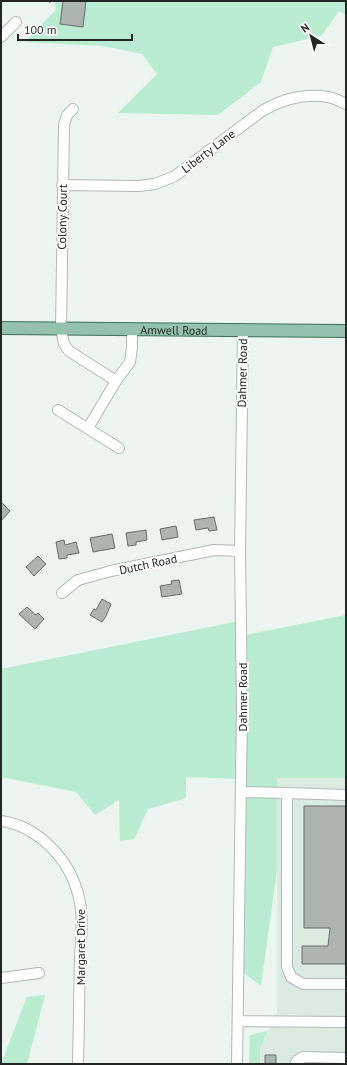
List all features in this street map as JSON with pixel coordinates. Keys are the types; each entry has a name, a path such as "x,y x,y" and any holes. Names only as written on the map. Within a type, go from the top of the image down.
{"main road":[{"name":"Amwell Road","path":"1,328 346,331"}],"street":[{"path":"1,37 16,22"},
{"name":"Liberty Lane","path":"62,185 139,186 155,184 175,176 262,111 274,104 292,98 314,96 330,97 346,104"},
{"name":"Colony Court","path":"73,109 67,115 64,125 61,328 64,344 69,351 116,381"},
{"path":"88,428 116,381 130,362 132,329"},
{"name":"Dahmer Road","path":"237,1064 242,709 240,551 243,330"},
{"path":"58,410 119,448"},
{"name":"Dutch Road","path":"62,593 78,580 111,571 214,550 240,551"},
{"path":"241,792 346,795"},
{"path":"287,793 287,967 291,977 303,984 346,984"},
{"name":"Margaret Drive","path":"1,821 22,826 42,839 54,850 64,863 79,895 81,926 78,1064"},
{"path":"1,978 39,973"},
{"path":"238,1021 346,1022"},
{"path":"295,1064 303,1058 346,1058"}],"shaded area":[{"path":"277,778 346,778 346,1064 260,1064 260,1049 277,1012"}],"green space":[{"path":"55,1 346,1 346,15 339,11 321,36 273,47 261,82 218,115 118,113 157,74 142,54 103,46 24,42 56,10"},
{"path":"346,615 346,778 277,778 277,870 261,986 241,971 244,779 186,777 186,798 148,809 134,839 120,841 119,800 95,815 76,792 1,777 1,669 244,620 245,635"},
{"path":"45,995 27,1064 1,1064 27,997"},
{"path":"268,1031 260,1049 260,1064 249,1064 250,1035"}],"building":[{"path":"63,1 86,1 83,27 60,24"},
{"path":"1,502 10,511 1,521"},
{"path":"214,517 217,530 209,531 208,528 196,530 194,520"},
{"path":"176,526 178,537 162,540 160,529"},
{"path":"146,530 147,540 136,542 136,545 128,546 126,533"},
{"path":"112,534 115,548 93,552 90,538"},
{"path":"64,540 65,545 76,542 79,553 67,555 67,558 59,559 56,542"},
{"path":"38,556 46,564 34,576 26,567"},
{"path":"179,580 182,594 162,597 160,586 172,584 171,581"},
{"path":"102,599 111,604 102,622 90,615 94,609 96,610"},
{"path":"27,607 36,615 38,613 44,619 35,629 19,614"},
{"path":"304,806 346,806 346,964 302,964 302,946 328,946 330,928 304,928"},
{"path":"265,1055 276,1055 276,1064 265,1064"}]}
